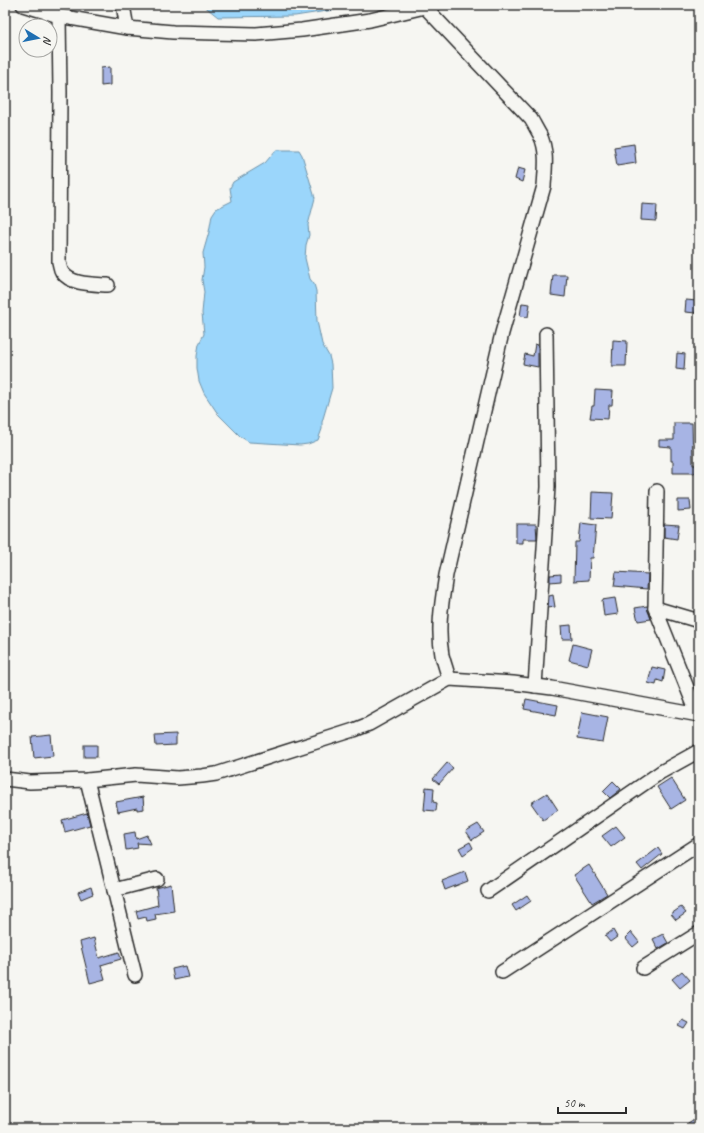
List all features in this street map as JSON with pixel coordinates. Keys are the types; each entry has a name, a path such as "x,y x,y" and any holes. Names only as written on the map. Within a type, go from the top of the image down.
{"street":[{"path":"23,5 59,16 127,28 173,32 256,34 302,30 370,20 429,6 530,119 541,137 545,154 546,168 544,186 502,332 446,575 440,635 442,655 450,679"},
{"path":"123,5 127,28"},
{"path":"59,16 59,262 62,272 69,278 86,284 108,285"},
{"path":"534,686 548,487 546,334"},
{"path":"657,491 655,608 699,715"},
{"path":"655,608 699,621"},
{"path":"5,779 30,782 87,780 136,775 178,778 216,774 369,724 450,679 513,683 534,686 699,715"},
{"path":"488,891 661,772 699,750"},
{"path":"87,780 135,975"},
{"path":"502,972 699,844"},
{"path":"114,890 157,879"},
{"path":"643,968 699,933"}],"water":[{"path":"203,5 375,5 295,16 218,17"},
{"path":"276,150 299,150 302,155 315,198 308,225 309,235 306,245 305,258 310,279 314,284 316,291 317,321 322,344 329,356 331,364 332,388 318,440 300,445 249,442 241,437 218,414 204,393 199,381 197,368 199,344 204,334 202,313 204,292 202,280 204,267 203,253 212,215 216,209 232,201 230,188 233,182 265,163"}],"building":[{"path":"110,67 110,85 101,86 101,68"},
{"path":"634,144 636,163 617,166 614,147"},
{"path":"518,168 525,170 522,182 515,179"},
{"path":"642,204 657,205 656,221 641,220"},
{"path":"553,275 567,275 565,297 551,295"},
{"path":"686,300 697,301 696,313 685,312"},
{"path":"522,303 530,304 528,317 520,316"},
{"path":"613,340 627,341 626,366 612,366"},
{"path":"535,344 538,345 538,367 523,364 525,354 533,356"},
{"path":"677,353 685,354 684,370 676,369"},
{"path":"595,390 613,391 612,405 609,405 608,419 590,418 592,406 594,406"},
{"path":"674,423 692,423 693,465 697,465 697,473 673,473 671,447 659,446 659,440 674,440"},
{"path":"592,492 613,493 611,519 591,518"},
{"path":"678,500 690,500 691,510 678,511"},
{"path":"581,523 596,525 593,558 590,558 589,580 574,581 575,542 579,542"},
{"path":"516,524 536,524 537,539 523,539 523,543 516,543"},
{"path":"664,524 679,525 677,539 664,537"},
{"path":"616,572 648,574 647,589 614,586"},
{"path":"561,574 561,581 550,582 550,575"},
{"path":"553,595 555,607 548,608 549,596"},
{"path":"615,598 618,614 604,616 602,600"},
{"path":"647,606 651,619 638,621 635,608"},
{"path":"571,625 572,639 562,639 561,626"},
{"path":"573,644 592,649 588,665 569,660"},
{"path":"652,667 665,670 663,682 657,680 656,685 648,683"},
{"path":"526,699 558,705 556,715 524,709"},
{"path":"582,712 608,717 603,743 577,739"},
{"path":"176,734 176,745 156,746 155,735"},
{"path":"51,735 53,756 34,758 32,737"},
{"path":"84,745 97,745 97,757 84,757"},
{"path":"447,763 453,768 439,784 433,779"},
{"path":"671,778 685,800 671,809 657,787"},
{"path":"613,781 621,789 610,798 603,791"},
{"path":"426,787 434,788 433,802 437,803 436,811 424,810"},
{"path":"547,793 558,810 543,820 531,803"},
{"path":"143,797 144,809 137,810 137,808 118,812 116,802"},
{"path":"87,813 90,825 65,832 62,820"},
{"path":"478,824 484,832 472,840 466,831"},
{"path":"616,826 625,837 611,847 602,836"},
{"path":"135,832 136,839 147,835 151,844 137,843 138,848 126,850 124,834"},
{"path":"470,842 473,848 463,855 459,848"},
{"path":"658,848 662,854 642,870 637,864"},
{"path":"589,865 607,894 592,903 574,875"},
{"path":"465,872 468,881 445,890 442,881"},
{"path":"171,884 174,911 155,914 156,919 147,921 146,917 138,919 136,911 158,905 156,888"},
{"path":"91,887 93,894 81,899 78,892"},
{"path":"527,895 531,901 516,911 512,905"},
{"path":"681,907 686,913 676,920 671,914"},
{"path":"613,930 617,937 610,942 605,936"},
{"path":"631,932 639,942 633,947 625,938"},
{"path":"663,934 668,943 658,949 653,939"},
{"path":"94,938 99,958 119,952 121,959 101,965 105,979 90,983 80,942"},
{"path":"185,966 188,977 174,980 172,969"},
{"path":"682,971 690,980 680,988 672,979"},
{"path":"683,1020 689,1023 685,1029 679,1026"},
{"path":"699,1116 699,1128 692,1128 688,1123"}]}
